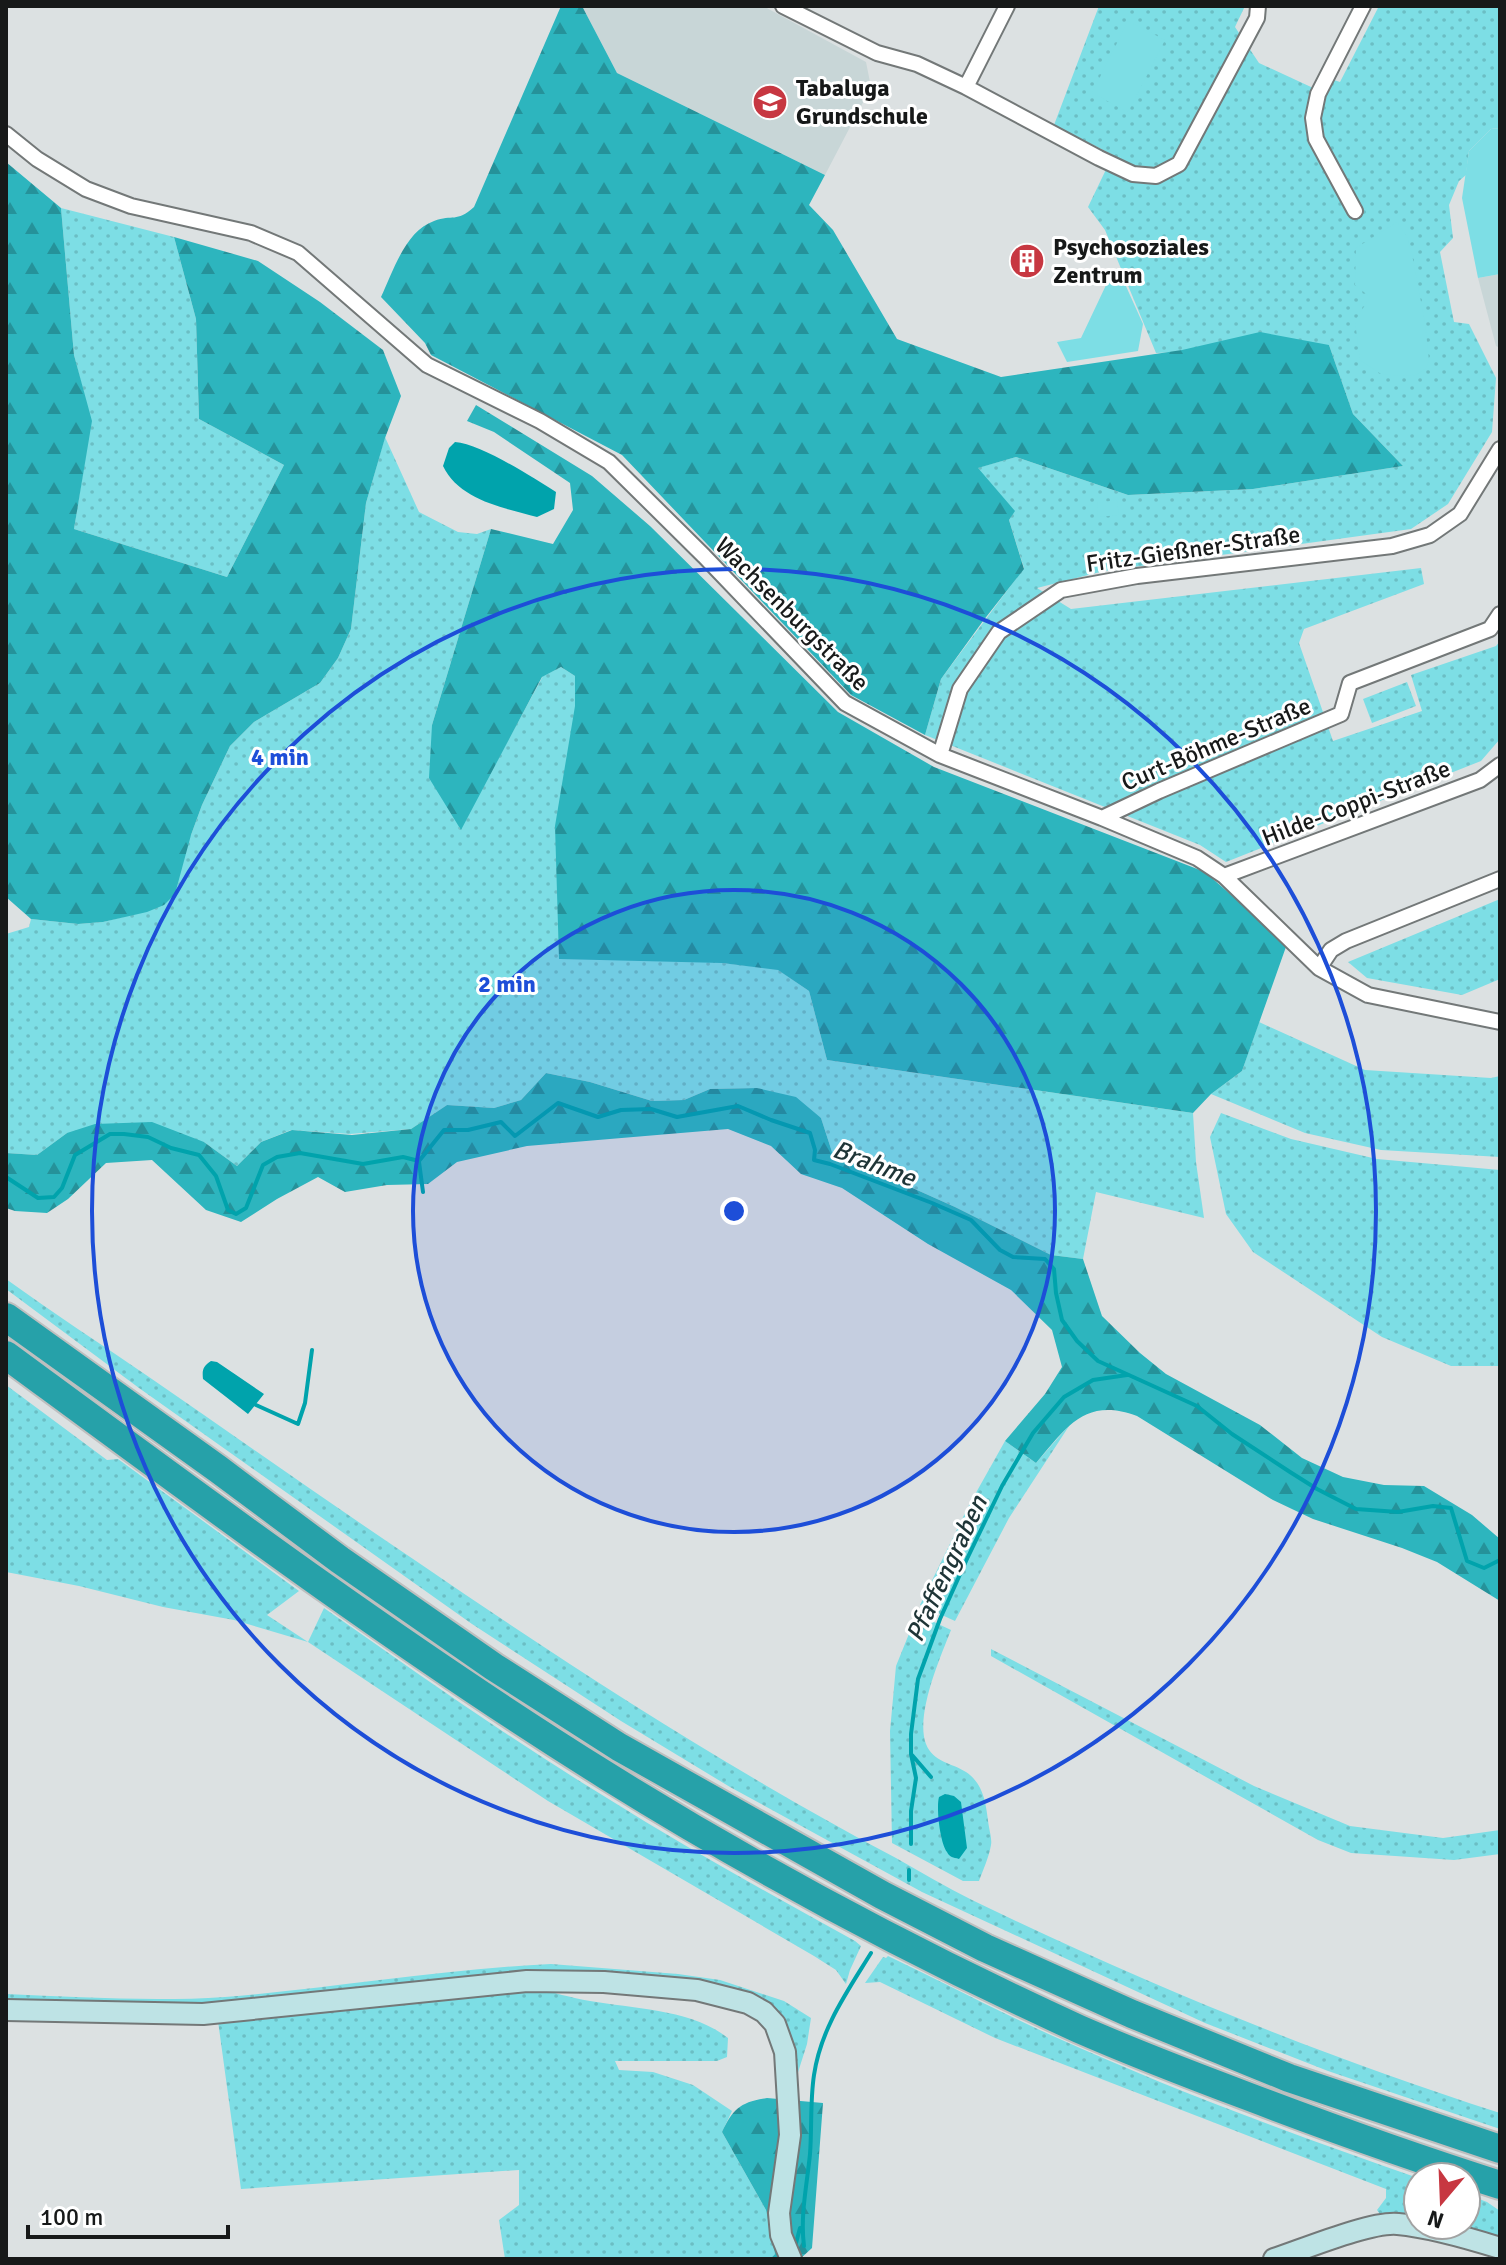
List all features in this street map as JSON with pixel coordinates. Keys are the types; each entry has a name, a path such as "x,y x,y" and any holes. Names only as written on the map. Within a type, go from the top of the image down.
{"highway":[{"path":"6,1317 340,1560 494,1667 619,1747 882,1895 985,1948 1146,2020 1289,2078 1500,2149"},
{"path":"6,1355 341,1598 508,1712 720,1843 867,1925 1080,2029 1162,2063 1333,2129 1500,2185"}],"street":[{"path":"783,6 877,53 917,64 966,87 1122,169 1133,174 1156,176 1179,164 1257,18 1258,6"},
{"path":"966,87 1007,6"},
{"path":"1355,211 1316,139 1313,118 1318,94 1363,6"},
{"name":"Wachsenburgstraße","path":"6,134 37,159 86,189 131,206 251,233 298,253 427,365 540,421 609,462 845,703 940,755 1197,858 1224,876 1319,968 1368,995 1500,1022"},
{"name":"Fritz-Gießner-Straße","path":"940,755 960,689 999,632 1061,590 1137,576 1392,546 1430,535 1460,514 1500,449"},
{"name":"Curt-Böhme-Straße","path":"1102,818 1341,714 1350,683 1490,629 1500,614"},
{"name":"Hilde-Coppi-Straße","path":"1224,876 1480,780 1500,765"},
{"path":"1319,968 1331,950 1346,941 1500,879"},
{"path":"6,2010 203,2014 527,1981 604,1982 697,1990 748,2003 764,2012 775,2024 785,2052 790,2135 779,2213 781,2235 791,2259"},
{"path":"1274,2259 1362,2230 1395,2223 1500,2248"}],"shaded area":[{"name":"Tabaluga Grundschule","path":"582,6 763,6 866,62 871,87 825,175 617,73"},
{"path":"1099,6 1245,6 1235,27 1259,63 1324,93 1331,79 1340,82 1379,6 1500,6 1500,128 1491,129 1469,151 1466,175 1459,181 1449,205 1453,238 1440,252 1454,322 1469,324 1496,378 1492,432 1448,504 1411,529 1104,571 1037,588 1071,609 1421,568 1424,584 1304,629 1299,643 1333,741 1422,711 1411,675 1496,646 1500,641 1500,739 1481,761 1226,862 1200,845 925,735 941,679 1024,568 1009,520 1014,511 977,468 1016,457 1128,495 1253,489 1403,466 1353,414 1329,345 1156,353 1105,230 1088,207 1113,155 1054,125"},
{"path":"1128,21 1165,40 1128,112 1092,93"},
{"path":"1500,128 1500,274 1478,278 1462,198 1469,151 1491,129"},
{"path":"61,208 174,237 196,319 199,419 284,465 227,577 74,529 91,421 74,355"},
{"path":"1397,222 1411,249 1425,323 1429,361 1425,369 1416,375 1381,374 1360,360 1355,321 1370,297 1355,285 1356,248"},
{"path":"1500,274 1500,348 1496,346 1478,278"},
{"path":"1107,283 1125,284 1143,324 1138,351 1067,362 1057,342 1081,338"},
{"path":"385,437 419,512 458,532 477,534 491,529 432,725 460,829 543,676 561,667 575,676 575,706 722,963 777,969 809,991 827,1060 1193,1113 1204,1218 1096,1192 1083,1259 1051,1255 955,1207 832,1152 821,1118 757,1088 710,1089 684,1100 652,1101 590,1082 546,1073 521,1100 494,1108 447,1105 411,1129 350,1134 291,1130 261,1142 237,1166 204,1142 67,1133 37,1155 6,1153 6,934 29,927 31,919 78,924 123,917 191,835 230,746 254,722 320,683 338,658 351,629 366,503"},
{"path":"455,442 492,455 556,492 554,509 537,517 471,495 450,478 443,466 449,448"},
{"path":"1117,500 1119,515 1098,517 1097,503"},
{"path":"1407,682 1416,706 1372,723 1363,699"},
{"path":"1500,899 1500,979 1462,995 1367,978 1348,962"},
{"path":"1259,1022 1365,1070 1500,1076 1500,1157 1381,1150 1305,1133 1211,1094 1242,1071"},
{"path":"1221,1113 1291,1139 1377,1159 1500,1170 1500,1366 1451,1366 1382,1337 1253,1252 1226,1214 1210,1137"},
{"path":"6,1279 536,1641 773,1790 972,1900 1232,2016 1365,2067 1500,2113 1500,2129 1328,2071 1205,2023 922,1892 730,1787 621,1721 472,1624 139,1388 6,1289"},
{"path":"211,1361 264,1394 248,1414 203,1379 204,1368"},
{"path":"6,1385 107,1460 118,1459 299,1591 267,1615 308,1642 234,1620 6,1572"},
{"path":"1071,1423 1009,1518 955,1621 920,1605 968,1507 1005,1441 1036,1463"},
{"path":"324,1608 571,1776 699,1854 855,1941 861,1946 846,1984 836,1970 814,1956 548,1801 308,1642"},
{"path":"917,1614 951,1630 930,1687 923,1732 933,1755 966,1772 984,1796 991,1843 979,1881 963,1881 892,1843 890,1731 896,1666"},
{"path":"991,1649 1254,1786 1350,1826 1443,1838 1500,1830 1500,1854 1454,1860 1351,1853 1318,1840 991,1656"},
{"path":"945,1794 961,1802 967,1848 959,1859 948,1854 941,1833 938,1802 939,1797"},
{"path":"888,1956 1032,2026 1143,2075 1402,2172 1402,2220 1382,2217 1377,2210 1386,2198 1386,2189 995,2038 880,1982 865,1983 883,1957"},
{"path":"551,1964 720,1980 784,2001 811,2018 807,2044 793,2088 782,2018 670,1981 193,2009 6,2004 6,1994 143,1999 225,1997"},
{"path":"534,1988 583,2000 680,2016 713,2028 728,2038 727,2057 717,2061 615,2061 619,2070 653,2072 693,2085 732,2111 722,2132 766,2210 775,2254 770,2259 505,2259 499,2220 519,2205 519,2170 241,2189 218,2021"},
{"path":"1482,2200 1500,2211 1500,2242 1482,2238"}],"green space":[{"path":"561,6 582,6 617,73 825,175 809,205 833,230 897,339 1001,377 1182,350 1260,332 1329,345 1353,414 1403,466 1253,489 1128,495 1016,457 978,468 1015,511 1009,520 1024,569 941,679 925,735 851,695 622,455 431,355 425,343 381,297 401,253 415,234 434,221 458,217 474,207"},
{"path":"6,162 61,208 74,355 92,421 74,529 227,577 284,465 199,419 196,319 174,237 258,261 320,302 383,350 401,396 366,503 351,629 338,658 320,683 254,722 230,746 202,805 175,894 164,905 147,912 103,922 78,924 31,919 6,897"},
{"path":"476,405 592,476 650,526 838,712 934,767 1205,872 1287,944 1242,1071 1211,1094 1193,1113 827,1060 809,991 778,970 722,963 559,959 555,826 575,706 575,676 561,667 542,677 461,830 429,778 432,725 491,529 553,544 573,510 570,483 494,432 467,421"},
{"path":"546,1073 590,1082 652,1101 684,1100 710,1089 757,1088 796,1097 821,1118 832,1152 955,1207 1051,1255 1083,1259 1102,1316 1166,1374 1260,1425 1302,1458 1343,1477 1384,1485 1424,1486 1472,1515 1500,1539 1500,1601 1437,1562 1313,1519 1273,1500 1137,1416 1104,1410 1090,1413 1068,1427 1036,1463 1005,1441 1045,1394 1062,1367 1052,1330 1011,1290 928,1244 842,1188 801,1174 771,1146 728,1129 527,1146 457,1162 428,1184 387,1185 345,1192 318,1177 241,1222 206,1210 152,1160 106,1163 68,1199 47,1213 6,1208 6,1153 37,1155 67,1133 95,1124 152,1122 204,1142 237,1166 261,1142 292,1130 352,1135 411,1129 447,1105 494,1108 521,1100"},
{"path":"767,2098 823,2103 812,2248 800,2259 770,2259 775,2254 766,2210 722,2132 738,2108"}],"waterway":[{"name":"Brahme","path":"6,1177 38,1198 54,1197 62,1188 75,1155 110,1134 148,1137 171,1148 199,1155 216,1176 228,1210 236,1214 246,1208 263,1165 277,1157 300,1153 363,1164 403,1157 419,1161 444,1130 468,1130 501,1122 515,1136 558,1103 598,1117 621,1110 651,1109 677,1117 738,1106 810,1133 815,1150 814,1160 971,1220 1000,1250 1013,1257 1045,1259 1054,1269 1062,1320 1077,1341 1098,1361 1197,1406 1232,1434 1290,1472 1356,1509 1398,1512 1433,1506 1451,1508 1467,1561 1484,1568 1500,1560"},
{"path":"419,1162 423,1192"},
{"path":"256,1405 298,1424 305,1403 312,1350"},
{"name":"Pfaffengraben","path":"911,1844 911,1811 916,1778 911,1734 918,1679 966,1561 1002,1486 1033,1433 1064,1397 1093,1380 1127,1375"},
{"path":"912,1755 931,1777"},
{"name":"Pfaffengraben","path":"909,1870 909,1880"},
{"name":"Pfaffengraben","path":"804,2246 803,2211 817,2058 836,2011 871,1953"},
{"path":"795,2247 800,2228"}],"place":[{"name":"Tabaluga Grundschule","path":"770,102"},
{"name":"Psychosoziales Zentrum","path":"1027,261"}]}
